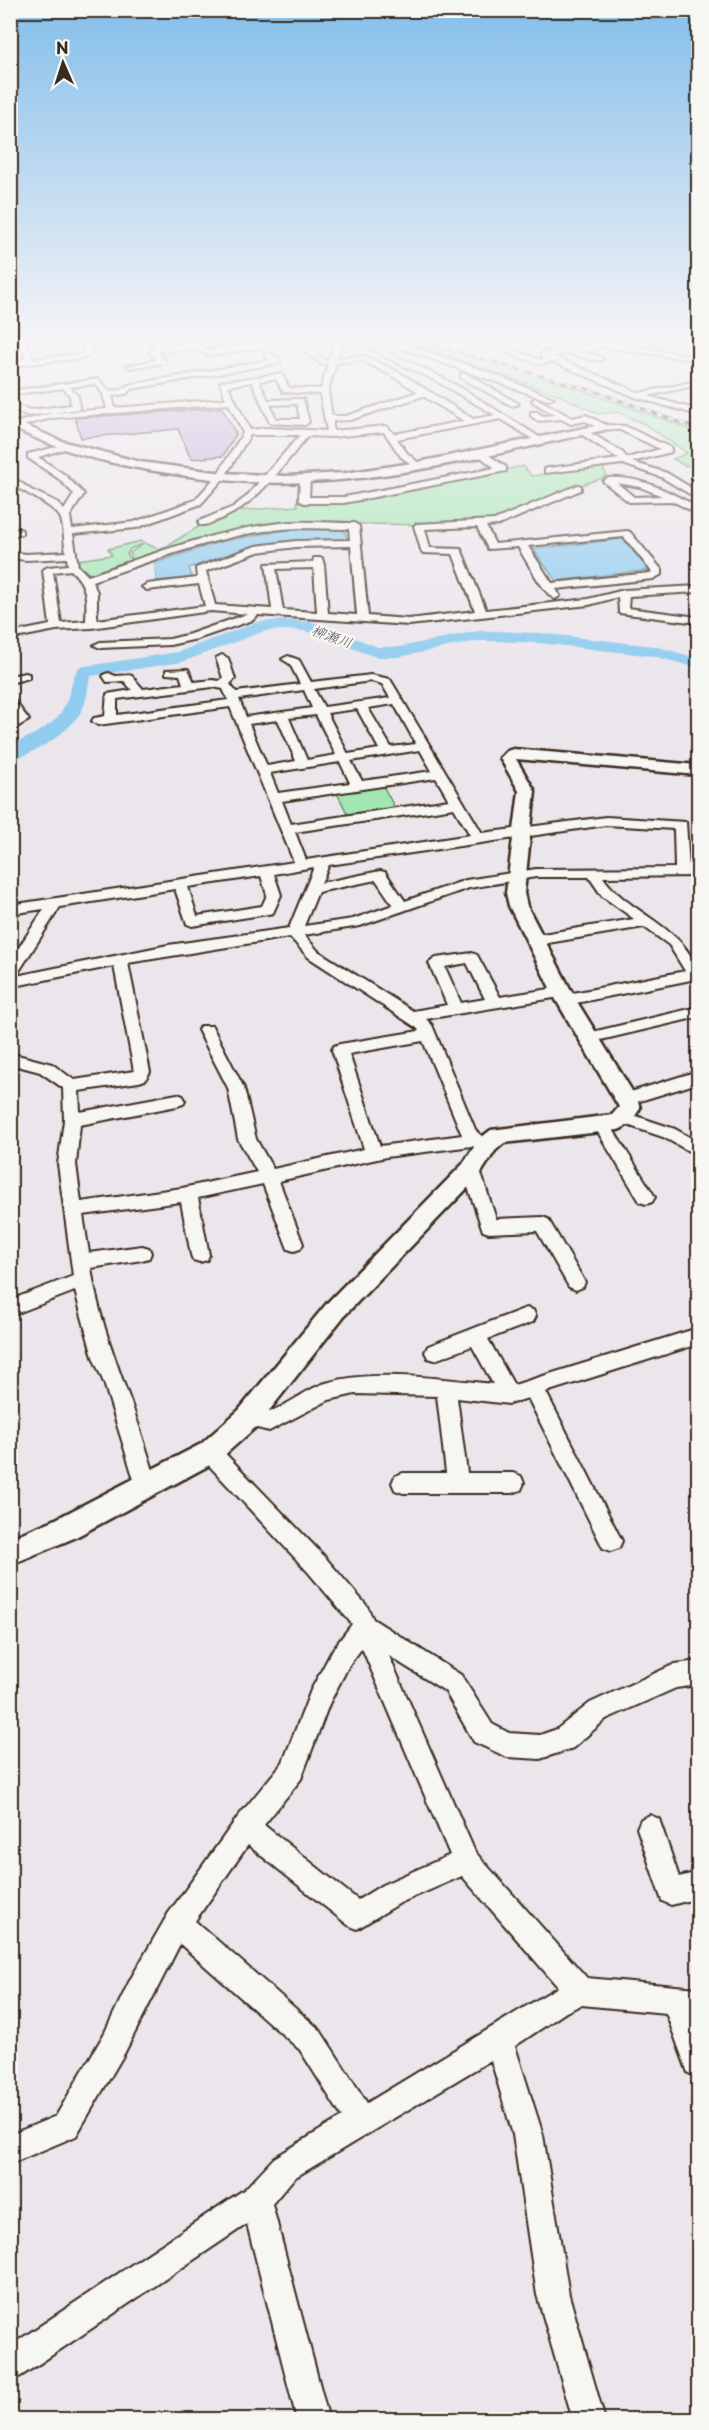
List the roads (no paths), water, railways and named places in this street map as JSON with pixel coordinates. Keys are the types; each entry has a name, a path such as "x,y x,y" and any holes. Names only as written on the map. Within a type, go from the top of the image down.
{"street":[{"path":"42,453 31,456 62,477 79,494 65,516"},
{"path":"90,453 154,467 221,476 305,479 417,465 478,453"},
{"path":"68,532 136,525 198,502 221,476 235,453"},
{"path":"202,523 236,509 268,478 289,453"},
{"path":"403,453 417,465"},
{"path":"305,479 304,500 344,500 503,469 481,453"},
{"path":"619,453 625,461 664,475 697,495"},
{"path":"548,471 625,461 655,453"},
{"path":"10,478 28,492 54,504 65,516 72,561 88,579 93,594 94,624 101,659"},
{"path":"671,498 632,500 608,480 637,481 699,511"},
{"path":"482,615 457,551 426,552 419,526 496,523 578,488"},
{"path":"186,506 195,511 224,514"},
{"path":"10,636 56,627 94,624 147,588 213,538 267,527 291,525 354,526 363,620"},
{"path":"481,525 492,547 627,534 658,572 653,576 548,587"},
{"path":"211,608 200,570 256,549 296,544 357,543"},
{"path":"520,544 561,606"},
{"path":"10,555 72,561"},
{"path":"56,627 48,570 72,561"},
{"path":"278,612 270,566 319,562 323,616"},
{"path":"653,576 665,592"},
{"path":"88,579 147,588 211,608 409,622 561,606 624,593 699,589"},
{"path":"147,588 203,580"},
{"path":"624,593 623,611 699,620"},
{"path":"100,645 170,642 193,637 249,618 257,610"},
{"path":"222,658 229,679 222,684"},
{"path":"288,660 295,662 358,786"},
{"path":"170,672 184,670 190,686"},
{"path":"10,680 25,676"},
{"path":"109,676 111,680 127,677 140,693"},
{"path":"98,721 308,686 377,678 386,681 478,837"},
{"path":"111,719 111,696 190,686 222,684 228,687 302,866"},
{"path":"243,721 398,700"},
{"path":"10,703 23,720 10,727"},
{"path":"361,705 387,752"},
{"path":"282,716 303,764"},
{"path":"263,770 425,746"},
{"path":"646,1197 588,1038 518,906 515,893 527,791 508,756 524,755 699,770"},
{"path":"274,798 441,773"},
{"path":"287,829 458,803"},
{"path":"10,910 478,837 615,821 681,825 682,872"},
{"path":"10,1552 64,1529 210,1452 248,1418 336,1309 471,1170 480,1143 424,1025 320,959 297,937 295,930 322,862"},
{"path":"180,884 192,921 268,910 273,895 266,871"},
{"path":"413,1016 697,977 674,942 607,893 593,872"},
{"path":"10,982 120,960 295,930 355,923 466,884 518,875 699,872"},
{"path":"312,887 324,888 380,876 402,906"},
{"path":"10,973 54,903"},
{"path":"536,940 646,922"},
{"path":"456,1009 436,963 472,958 495,1003"},
{"path":"10,1058 46,1068 70,1086 139,1076 142,1072 120,960"},
{"path":"588,1038 699,1012"},
{"path":"206,1030 236,1088 247,1138 269,1178 294,1244"},
{"path":"374,1154 340,1050 428,1035"},
{"path":"72,1210 188,1194 374,1154 480,1143 499,1136 617,1113 699,1077"},
{"path":"70,1086 72,1120 67,1164 86,1299 103,1357 114,1383 147,1486"},
{"path":"72,1120 177,1100"},
{"path":"617,1113 669,1132 699,1150"},
{"path":"471,1170 489,1226 542,1224 576,1282"},
{"path":"188,1194 200,1256"},
{"path":"10,1308 83,1271 142,1253"},
{"path":"435,1352 526,1316"},
{"path":"476,1336 509,1395"},
{"path":"248,1418 269,1422 325,1392 355,1385 415,1385 509,1395 699,1336"},
{"path":"446,1388 458,1484"},
{"path":"533,1388 611,1541"},
{"path":"210,1452 316,1564 359,1614 466,1861 580,1991"},
{"path":"403,1484 513,1484"},
{"path":"364,1627 453,1683 483,1733 507,1745 540,1747 564,1739 598,1711 675,1676 699,1673"},
{"path":"10,2150 66,2126 114,2044 140,1990 177,1923 246,1827 292,1770 319,1698 341,1657 364,1627"},
{"path":"246,1827 357,1916 391,1894 466,1861"},
{"path":"650,1828 670,1893 699,1885"},
{"path":"177,1923 310,2040 361,2120"},
{"path":"10,2365 256,2200 284,2169 361,2120 498,2040 556,2002 580,1991 687,2001 699,2063"},
{"path":"498,2040 528,2135 553,2295 589,2420"},
{"path":"256,2200 313,2420"}],"water":[{"path":"291,529 344,530 348,540 252,546 189,568 192,577 190,578 156,581 155,563 219,542"},
{"path":"623,539 649,570 556,581 533,549"}],"waterway":[{"name":"柳瀬川","path":"10,754 55,730 69,716 85,671 182,657 263,626 307,626 376,652 399,652 478,636 498,636 539,638 654,651 698,663"}]}
